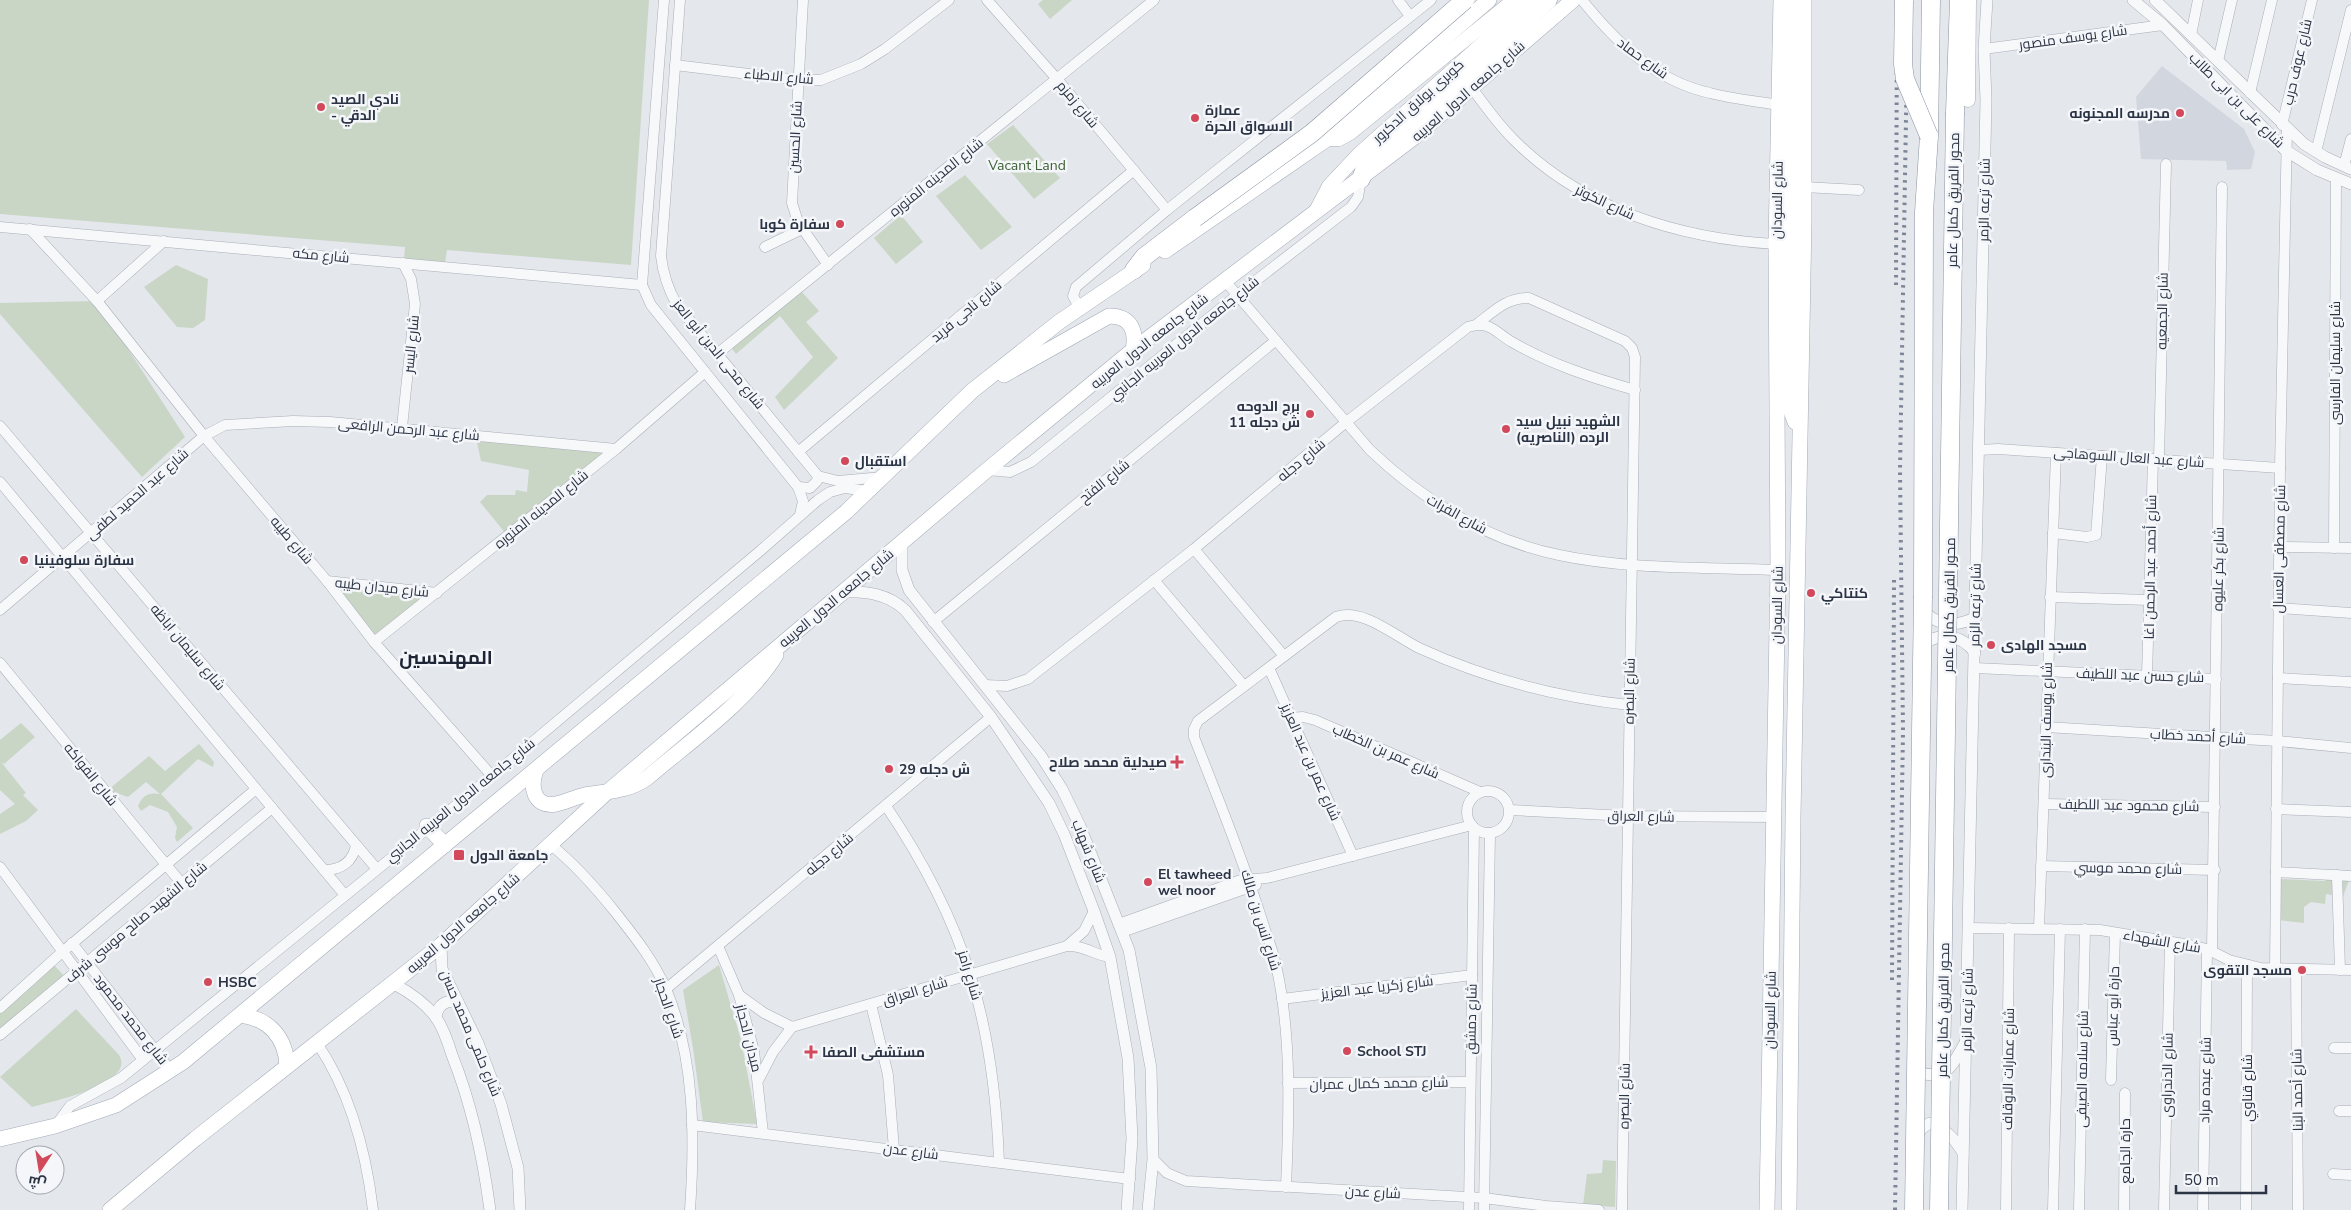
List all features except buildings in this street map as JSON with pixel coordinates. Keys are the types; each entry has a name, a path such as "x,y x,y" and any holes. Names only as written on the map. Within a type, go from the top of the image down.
{"highway":[{"path":"1134,270 1144,257 1312,133 1465,0"},
{"path":"1361,179 1365,168 1379,151 1507,21 1548,0"},
{"path":"1904,0 1903,64 1905,79 1928,136"},
{"name":"محور الفريق كمال عامر","path":"1914,1210 1923,596 1924,212 1931,0"},
{"name":"محور الفريق كمال عامر","path":"1939,1210 1950,558 1952,213 1960,0"}],"main road":[{"path":"0,1138 56,1126 116,1105 171,1071 846,512 972,391 1079,307 1134,270 1153,260 1327,139 1489,0"},
{"name":"كوبرى بولاق الدكرور","path":"1327,139 1339,139 1350,133 1507,21 1514,0"},
{"name":"كوبرى بولاق الدكرور","path":"1316,211 1329,186 1358,154 1531,0"},
{"name":"شارع جامعه الدول العربيه","path":"110,1210 195,1139 394,984 441,945 606,793 987,470 1133,350 1361,179 1472,88 1574,0"},
{"name":"شارع السودان","path":"1767,1210 1778,570 1776,244 1781,0"},
{"path":"1792,0 1789,382 1791,411 1800,432"},
{"name":"شارع السودان","path":"1789,1210 1792,817 1804,187 1804,0"},
{"path":"1968,100 1969,0"},
{"path":"972,391 1109,316 1122,318 1131,326 1135,336 1133,350"},
{"path":"536,770 532,779 533,790 538,799 547,804 558,804 587,794 606,793"},
{"path":"1773,817 1792,817"},
{"path":"427,826 445,845"},
{"path":"240,1015 258,1019 274,1030 285,1047 288,1066"}],"street":[{"path":"642,285 664,0"},
{"name":"شارع محى الدين أبو العز","path":"680,0 661,256 666,282 678,305 818,476"},
{"name":"شارع الحسين","path":"803,0 792,203 795,216 802,229 828,265"},
{"name":"شارع الاطباء","path":"675,65 798,80 821,80 861,64 885,49 949,0"},
{"name":"شارع زمزم","path":"987,0 1057,79 1167,210"},
{"name":"شارع المدينه المنوره","path":"717,354 1154,0"},
{"path":"1398,0 1410,16"},
{"path":"1079,307 1073,296 1076,287 1167,210 1431,0"},
{"name":"شارع حماد","path":"1582,0 1628,50 1673,80 1710,93 1778,105"},
{"name":"شارع ترعه الزمر","path":"1962,1210 1986,100 1984,49 1987,0"},
{"name":"شارع على بن ابى طالب","path":"2133,0 2163,25 2285,150 2317,170 2351,184"},
{"path":"2191,35 2198,0"},
{"path":"2218,61 2232,0"},
{"path":"2250,92 2272,0"},
{"name":"شارع عوف حرب","path":"2285,127 2312,0"},
{"name":"شارع على بن ابى طالب","path":"2161,3 2285,127 2316,152 2348,167"},
{"path":"2316,152 2351,10"},
{"name":"شارع يوسف منصور","path":"1984,49 2163,25"},
{"name":"شارع الكوثر","path":"1472,88 1497,122 1524,150 1548,170 1589,196 1613,208 1664,226 1717,238 1776,244"},
{"name":"شارع مصطفى العسال","path":"2275,969 2285,127"},
{"path":"2348,167 2351,139"},
{"name":"شارع الجمعيه","path":"2156,459 2166,164"},
{"name":"شارع ناجى فريد","path":"798,452 1134,170"},
{"name":"شارع سليمان الفارسى","path":"2334,548 2336,178"},
{"name":"شارع جامعه الدول العربيه الجانبي","path":"987,470 1002,473 1025,467 1236,296 1351,207 1358,197 1361,179"},
{"path":"1804,187 1859,190"},
{"name":"شارع بكر عليوه","path":"2210,951 2215,807 2222,187"},
{"name":"شارع مكه","path":"0,227 642,285"},
{"name":"شارع طيبه","path":"30,229 97,301 204,436 327,581 374,642 492,776"},
{"path":"765,247 802,229"},
{"path":"97,301 164,241"},
{"name":"شارع اليسر","path":"402,427 415,304 411,279 403,263"},
{"name":"شارع الفرات","path":"1226,282 1236,296 1370,450 1396,475 1425,497 1481,528 1523,545 1558,555 1594,561 1778,570"},
{"name":"شارع محى الدين أبو العز","path":"642,285 652,305 798,487"},
{"name":"شارع البصره","path":"1477,324 1511,300 1520,298 1535,299 1625,341 1632,348 1635,357 1622,1210"},
{"path":"1477,324 1487,325 1512,342 1572,370 1635,390"},
{"name":"شارع دجله","path":"985,685 1007,686 1028,679 1194,549 1345,423 1468,327 1477,324"},
{"name":"شارع الفتح","path":"934,622 1275,341"},
{"name":"شارع المدينه المنوره","path":"374,642 616,449 705,372"},
{"name":"شارع عبد الرحمن الرافعى","path":"204,436 225,425 254,422 330,422 402,427 616,449"},
{"name":"شارع سليمان اباظه","path":"0,426 376,868"},
{"name":"شارع عبد الحميد لطفى","path":"0,610 204,436"},
{"name":"شارع عبد العال السوهاجى","path":"1979,450 2056,452 2280,468"},
{"name":"شارع يوسف البندارى","path":"2039,928 2056,452"},
{"path":"2053,533 2087,537 2096,535 2102,456"},
{"name":"شارع أحمد عبد الرحمن اغا","path":"2147,676 2156,459"},
{"path":"799,516 803,501 798,487 810,488 817,481 818,476 838,481 883,477"},
{"path":"0,482 344,894"},
{"name":"شارع جامعه الدول العربيه الجانبي","path":"56,1126 70,1106 121,1078 427,826 492,776 799,516 830,492 852,488 868,491"},
{"name":"شارع شهاب","path":"902,542 902,570 909,590 1041,756 1062,789 1080,826 1129,950 1151,1068 1154,1159 1148,1210"},
{"path":"2279,547 2351,548"},
{"path":"1194,549 1284,656"},
{"path":"1154,580 1244,686"},
{"name":"شارع ميدان طيبه","path":"327,581 437,593"},
{"path":"843,592 868,593 896,601 898,594 909,590"},
{"path":"2050,597 2149,600"},
{"name":"شارع شهاب","path":"896,601 915,621 991,718 1049,803 1064,834 1094,911 1110,957 1128,1066 1132,1139 1128,1210"},
{"path":"1918,601 1925,612 1942,623 1956,624 1976,617"},
{"path":"2278,608 2351,613"},
{"name":"شارع انس بن مالك","path":"1286,1187 1288,1083 1282,999 1276,964 1250,883 1194,736 1194,729 1198,721 1336,617 1351,614 1366,618 1406,642 1492,678 1564,696 1629,705"},
{"path":"1918,651 1934,638 1947,636 1960,639 1975,653"},
{"name":"شارع الفواكه","path":"0,663 182,884"},
{"name":"شارع عمر بن عبد العزيز","path":"1268,668 1353,856"},
{"name":"شارع حسن عبد اللطيف","path":"1975,668 2216,679"},
{"path":"2278,678 2351,682"},
{"name":"شارع عمر بن الخطاب","path":"1291,718 1303,717 1315,720 1480,792"},
{"name":"شارع دجله","path":"666,990 991,718"},
{"name":"شارع أحمد خطاب","path":"2046,727 2277,741 2351,748"},
{"name":"شارع الشهيد صالح موسى شرف","path":"0,1008 72,943 256,789"},
{"path":"1480,792 1496,792 1502,796 1510,810 1508,821 1501,829 1490,833 1482,832 1473,826 1467,810 1469,803 1480,792"},
{"name":"شارع محمود عبد اللطيف","path":"2044,804 2215,807"},
{"name":"شارع رامز","path":"886,806 936,886 972,974 981,1011 994,1086 999,1162"},
{"name":"شارع الشهيد صالح موسى شرف","path":"0,1035 272,808"},
{"path":"2276,809 2351,812"},
{"name":"شارع العراق","path":"1510,810 1627,816 1773,817"},
{"path":"1120,928 1267,878 1473,826"},
{"name":"شارع دمشق","path":"1469,1210 1473,826"},
{"name":"شارع دمشق","path":"1484,1210 1490,833"},
{"path":"324,870 332,870 346,864 351,859 356,845"},
{"name":"شارع الحجاز","path":"551,845 591,881 652,962 666,990 682,1043 690,1097 692,1125 690,1210"},
{"name":"شارع محمد موسي","path":"2041,866 2214,870"},
{"name":"شارع محمد محمود","path":"0,867 143,1060"},
{"path":"2276,872 2351,876"},
{"path":"2337,875 2340,970"},
{"name":"شارع العراق","path":"1067,946 1084,931 1094,911"},
{"name":"شارع الشهداء","path":"1969,928 2085,929 2115,932 2170,941 2210,951 2247,965 2275,969 2351,970"},
{"name":"شارع عمارات الاوقاف","path":"2006,1210 2009,928"},
{"path":"2053,1210 2060,929"},
{"name":"شارع سلامه الصيفى","path":"2078,1210 2085,929"},
{"name":"حارة أبو عباس","path":"2111,1080 2115,932"},
{"name":"شارع الدندراوى","path":"2164,1210 2170,941"},
{"name":"شارع محمد محمود","path":"72,943 171,1071"},
{"name":"شارع حلمى محمد حسن","path":"441,945 442,969 478,1042 501,1104 518,1168 520,1210"},
{"name":"ميدان الحجاز","path":"718,946 739,995 752,1042 759,1079 763,1133"},
{"name":"شارع العراق","path":"792,1027 1067,946 1084,946 1103,956 1110,957"},
{"name":"شارع عبده مراد","path":"2203,1210 2210,951"},
{"name":"شارع قناوي","path":"2246,1210 2247,965"},
{"name":"شارع أحمد البنا","path":"2296,970 2298,1210"},
{"name":"شارع زكريا عبد العزيز","path":"1282,999 1472,975"},
{"name":"شارع حلمى محمد حسن","path":"394,984 418,999 436,1018 459,1071 481,1154 490,1210"},
{"path":"739,995 764,1013 792,1027 774,1052 759,1079"},
{"path":"436,1018 438,1010 443,1004 450,1001 458,1002"},
{"path":"871,1004 888,1075 894,1149"},
{"path":"1908,1048 1919,1072 1932,1077 1946,1072 1952,1066 1966,1041"},
{"path":"317,1043 343,1088 358,1130 368,1173 373,1210"},
{"path":"2334,1048 2351,1048"},
{"name":"شارع محمد كمال عمران","path":"1288,1083 1470,1082"},
{"name":"حارة الجامع","path":"2124,1210 2125,1093"},
{"path":"2339,1111 2351,1111"},
{"path":"1908,1150 1922,1128 1930,1123 1944,1129 1953,1136 1963,1153"},
{"name":"شارع عدن","path":"692,1125 1130,1179"},
{"name":"شارع عدن","path":"1154,1159 1167,1173 1186,1182 1484,1198 1546,1206 1599,1210"},
{"path":"2333,1174 2351,1175"}],"shaded area":[{"name":"مدرسه المجنونه","path":"2162,66 2244,129 2255,152 2251,169 2227,170 2226,161 2141,159 2136,97"}],"green space":[{"name":"نادي الصيد - الدقي","path":"0,0 649,0 631,265 447,250 445,263 404,259 405,247 0,214"},
{"path":"1043,0 1072,0 1050,19 1038,4"},
{"name":"Vacant Land","path":"1013,125 1060,178 1034,199 987,144"},
{"path":"965,175 1012,227 981,250 936,196"},
{"path":"901,215 923,242 896,264 874,238"},
{"path":"176,265 208,279 205,320 193,328 177,327 144,287"},
{"path":"801,291 819,311 806,322 838,358 784,410 775,397 813,357 780,316 736,354 730,346"},
{"path":"97,301 185,437 142,477 0,314 0,303"},
{"path":"476,438 608,453 506,534 480,502 487,495 515,495 516,490 527,492 529,470 481,461"},
{"path":"330,583 432,595 374,640"},
{"path":"21,723 35,737 4,764 1,762 26,793 23,795 38,810 26,821 0,834 0,814 15,804 0,790 0,740"},
{"path":"199,744 214,762 213,767 198,759 161,794 193,828 177,842 175,838 177,827 168,812 150,805 141,811 138,806 146,795 152,793 160,794 146,782 128,797 108,790 149,756 165,771"},
{"path":"2326,876 2350,877 2343,897 2326,894 2325,904 2311,902 2304,907 2304,923 2278,920 2280,879 2325,881"},
{"path":"53,964 66,978 0,1033 0,1012"},
{"path":"719,965 741,1040 757,1124 703,1122 683,990"},
{"path":"76,1009 119,1055 121,1065 116,1075 104,1083 72,1096 32,1107 0,1077"},
{"path":"1603,1160 1616,1161 1615,1207 1583,1205 1587,1174 1602,1173"}],"railway":[{"path":"1896,285 1897,0"},
{"path":"1895,1210 1903,732 1900,470 1908,0"},
{"path":"1892,980 1894,580"}],"place":[{"name":"نادي الصيد - الدقي","path":"321,107"},
{"name":"مدرسه المجنونه","path":"2180,113"},
{"name":"عمارة الاسواق الحرة","path":"1195,118"},
{"name":"سفارة كوبا","path":"840,224"},
{"name":"برج الدوحه 11 ش دجله","path":"1310,414"},
{"name":"الشهيد نبيل سيد الرده (الناصريه)","path":"1506,429"},
{"name":"استقبال","path":"845,461"},
{"name":"سفارة سلوفينيا","path":"24,560"},
{"name":"كنتاكي","path":"1811,593"},
{"name":"مسجد الهادى","path":"1991,645"},
{"name":"صيدلية محمد صلاح","path":"1177,762"},
{"name":"29 ش دجله","path":"889,769"},
{"name":"جامعة الدول","path":"459,855"},
{"name":"El tawheed wel noor","path":"1148,882"},
{"name":"مسجد التقوى","path":"2302,970"},
{"name":"HSBC","path":"208,982"},
{"name":"School STJ","path":"1347,1051"},
{"name":"مستشفى الصفا","path":"811,1052"}],"district":[{"name":"المهندسين","path":"446,657"}]}
